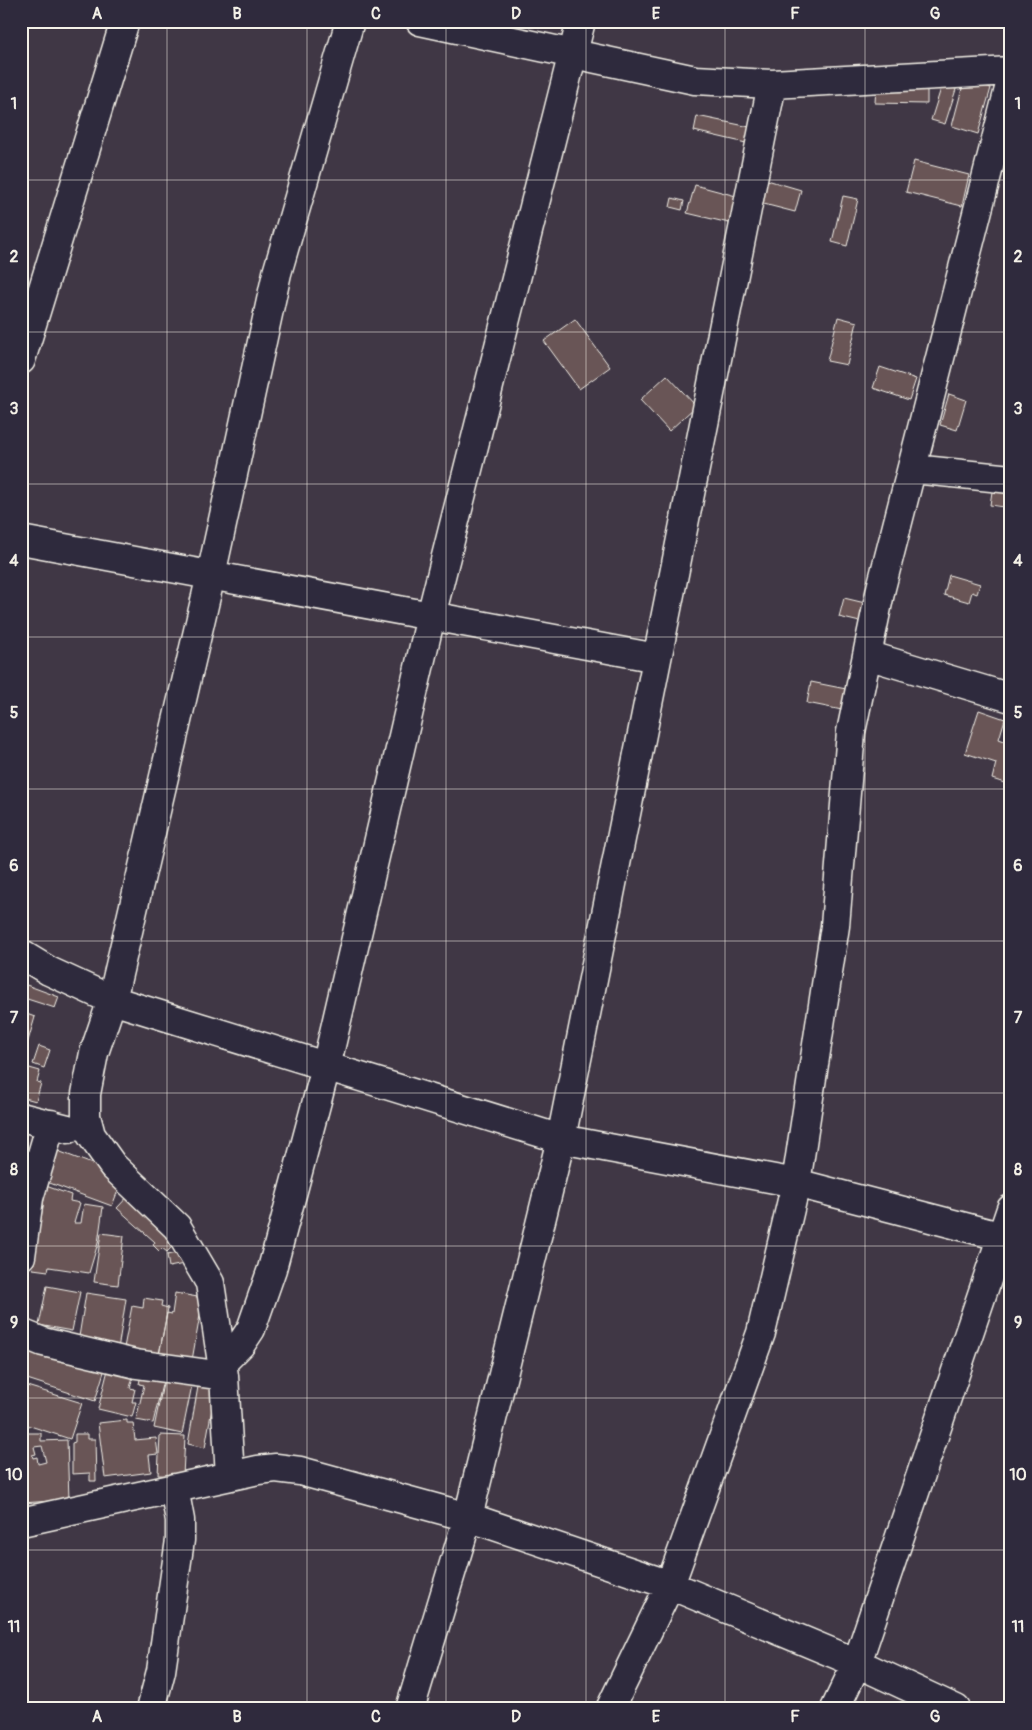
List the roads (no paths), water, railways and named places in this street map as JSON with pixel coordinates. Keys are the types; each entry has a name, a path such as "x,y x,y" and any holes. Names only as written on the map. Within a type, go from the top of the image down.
{"street":[{"path":"21,360 125,21"},
{"path":"230,1476 223,1369 210,1283 193,1251 177,1227 113,1166 90,1135 86,1116 86,1094 94,1053 112,1000 211,575 277,273 350,21"},
{"path":"420,21 695,80 772,84 1011,71"},
{"path":"223,1369 246,1336 259,1311 326,1067 432,616 581,21"},
{"path":"610,1709 670,1584 762,1333 796,1182 834,926 851,732 881,588 1011,81"},
{"path":"410,1709 468,1517 561,1139 772,84"},
{"path":"913,469 1011,479"},
{"path":"21,540 657,658"},
{"path":"867,655 1011,698"},
{"path":"21,954 49,971 112,1000 561,1139 796,1182 1006,1237"},
{"path":"21,1117 90,1135"},
{"path":"21,1256 29,1198 51,1124"},
{"path":"835,1709 857,1663 1006,1237 1011,1209"},
{"path":"21,1333 44,1342 136,1364 223,1369"},
{"path":"21,1522 230,1476 276,1468 300,1470 468,1517 670,1584 857,1663 956,1709"},
{"path":"151,1709 161,1671 180,1540 180,1520 174,1488"}]}
